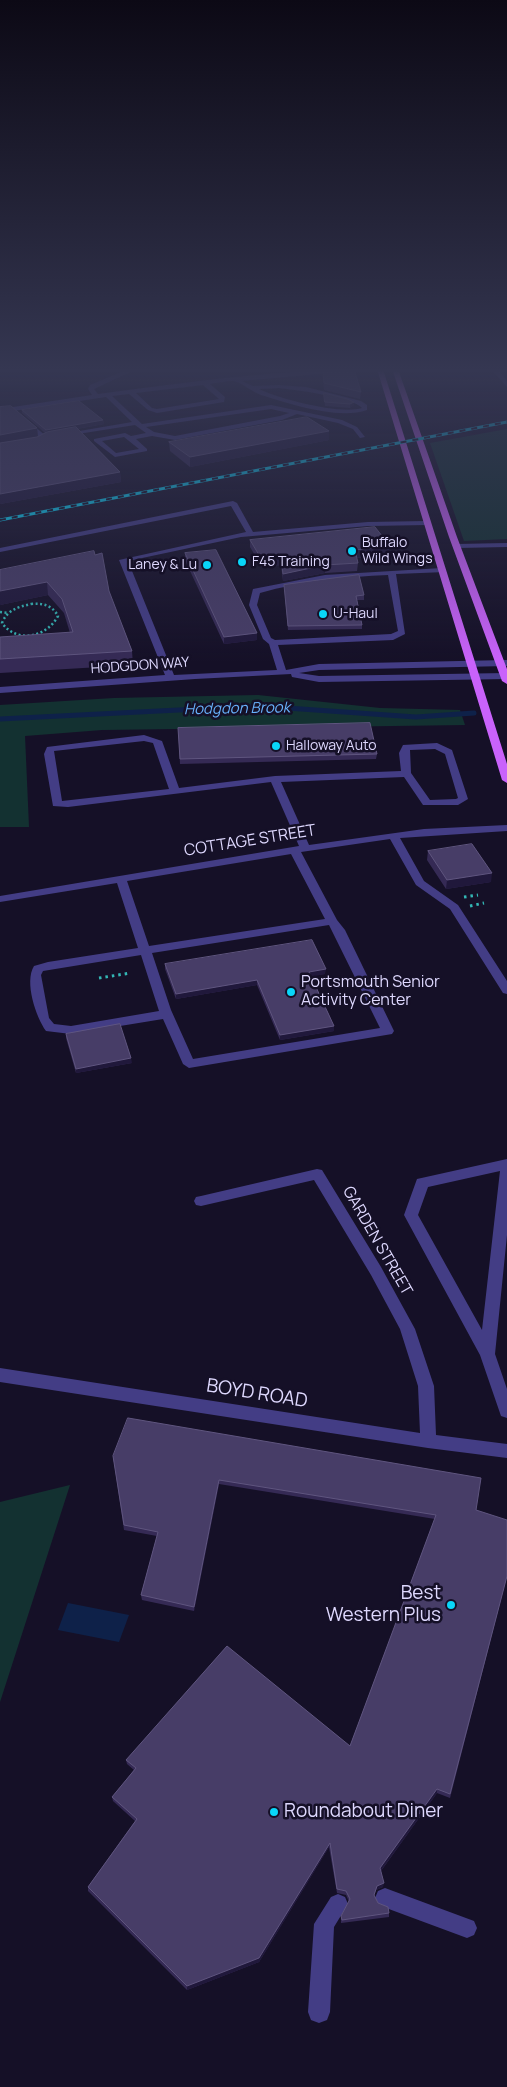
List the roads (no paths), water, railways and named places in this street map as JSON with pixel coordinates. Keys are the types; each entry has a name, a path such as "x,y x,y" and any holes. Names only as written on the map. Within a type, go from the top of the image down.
{"main road":[{"path":"410,466 507,780"},
{"path":"429,466 457,546 504,663 506,678"}],"street":[{"path":"0,550 233,503 250,535"},
{"path":"171,678 122,560 250,535 368,524 427,523"},
{"path":"457,546 507,545"},
{"path":"282,673 272,643 267,639 253,605 256,591 288,582 442,570"},
{"path":"272,643 393,637 402,632 392,573"},
{"name":"HODGDON WAY","path":"0,690 171,678 282,673 319,667 504,663"},
{"name":"HODGDON WAY","path":"282,673 318,679 506,678"},
{"path":"175,791 156,741 144,738 50,749 49,754 57,804 275,780 406,774 414,780 422,798 427,803 458,802 463,799 449,752 444,748 406,747 404,753 406,774"},
{"path":"121,879 167,1014 189,1064 388,1031 332,921 300,850 275,780"},
{"name":"COTTAGE STREET","path":"0,899 393,836 507,828"},
{"path":"393,836 420,884 426,890 449,902 454,907 507,990"},
{"path":"167,1014 72,1030 50,1028 43,1018 35,975 38,969 332,921"},
{"path":"507,1164 422,1183 410,1215 487,1354 507,1411"},
{"path":"487,1354 507,1168"},
{"name":"GARDEN STREET","path":"201,1201 317,1174 376,1271 407,1329 426,1386 428,1441"},
{"name":"BOYD ROAD","path":"0,1375 428,1441 507,1451"},
{"path":"385,1898 467,1928"},
{"path":"319,2012 324,1924 338,1904"}],"water":[{"path":"68,1603 129,1615 119,1642 58,1630"}],"waterway":[{"name":"Hodgdon Brook","path":"0,719 258,706 416,717 474,713"}],"railway":[{"path":"0,520 277,466"}],"place":[{"name":"Buffalo Wild Wings","path":"352,551"},
{"name":"F45 Training","path":"242,562"},
{"name":"Laney & Lu","path":"207,565"},
{"name":"U-Haul","path":"323,614"},
{"name":"Halloway Auto","path":"276,746"},
{"name":"Portsmouth Senior Activity Center","path":"291,992"},
{"name":"Best Western Plus","path":"451,1605"},
{"name":"Roundabout Diner","path":"274,1812"}]}
